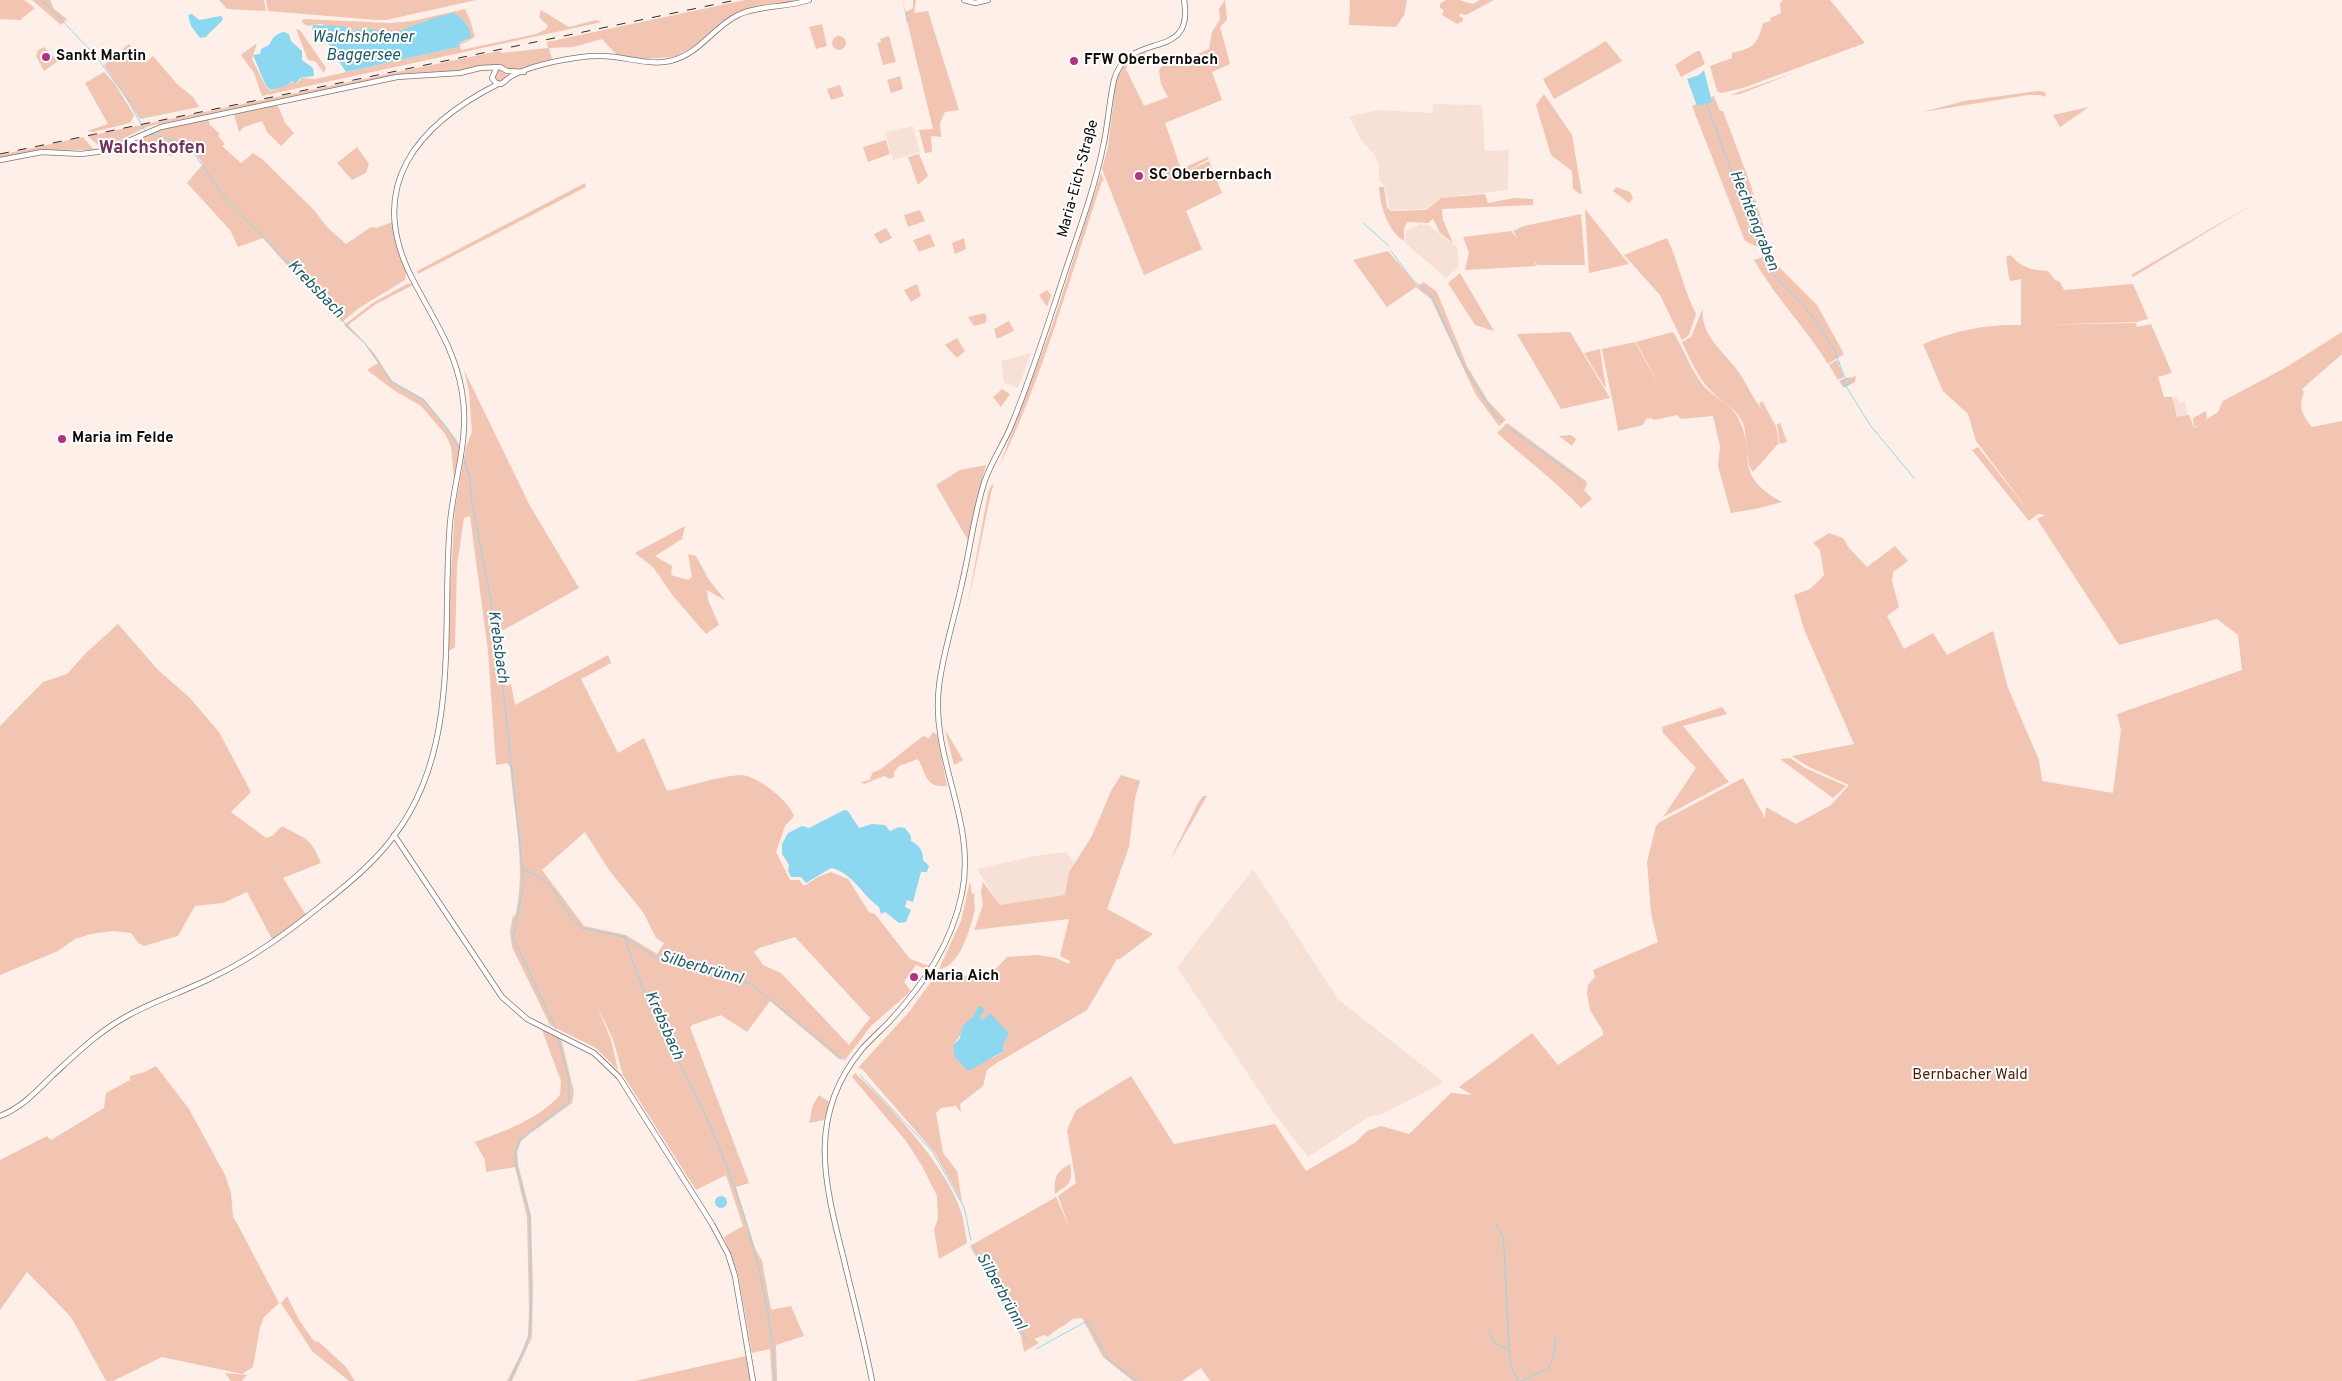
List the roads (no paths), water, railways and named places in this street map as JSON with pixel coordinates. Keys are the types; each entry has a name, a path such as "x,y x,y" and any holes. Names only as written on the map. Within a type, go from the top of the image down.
{"street":[{"path":"0,1116 26,1101 94,1037 110,1026 134,1012 224,972 274,942 357,876 394,835 418,796 432,761 442,704 450,526 461,463 464,407 456,365 447,340 413,280 403,257 396,228 395,198 398,182 405,164 424,137 443,119 498,84 504,83 508,78 524,72 564,59 591,56 608,56 653,62 673,60 692,53 719,27 739,15 809,0"},
{"path":"964,0 975,3 988,0"},
{"name":"Maria-Eich-Straße","path":"872,1381 828,1196 823,1154 825,1129 832,1102 851,1064 932,970 956,918 966,872 966,845 959,809 940,745 938,726 939,684 984,483 1022,397 1069,260 1098,167 1114,82 1120,64 1129,55 1171,40 1179,34 1185,18 1184,0"},
{"path":"0,160 42,152 81,154 101,152 150,131 396,77 460,74 482,68 503,68 507,71 524,72"},
{"path":"482,68 498,84"},
{"path":"483,94 496,69"},
{"path":"507,71 508,78"},
{"path":"394,835 502,997 527,1019 594,1053 610,1067 631,1094 728,1254 734,1276 753,1381"}],"water":[{"name":"Walchshofener Baggersee","path":"453,13 465,23 471,34 471,37 459,43 458,47 346,72 336,57 339,50 320,40 312,30 313,25 343,26 354,31 366,28 383,32 387,38 419,23"},
{"path":"192,14 199,20 221,16 223,19 206,37 200,38 191,26 188,15"},
{"path":"284,32 289,34 291,41 302,51 302,60 313,68 314,76 300,78 296,84 293,81 283,87 271,90 266,86 253,55 260,54 261,49 269,45 273,38"},
{"path":"1704,70 1712,102 1697,106 1687,79 1699,75"},
{"path":"844,810 848,811 859,828 872,824 885,825 890,831 899,827 905,828 911,836 911,841 920,849 923,860 929,866 927,872 921,872 913,902 907,900 905,907 911,910 906,922 899,923 885,912 881,914 879,907 851,879 839,871 831,868 806,883 801,877 791,877 788,871 789,865 782,854 782,844 788,833 802,826 809,828"},
{"path":"979,1006 985,1009 980,1016 982,1020 990,1013 1009,1033 1003,1046 1004,1051 968,1071 955,1057 953,1046 960,1038 962,1027 973,1016"},
{"path":"719,1196 723,1196 727,1202 723,1208 719,1208 715,1204 715,1200"}],"waterway":[{"name":"Krebsbach","path":"42,0 95,55 126,97 145,131"},
{"path":"906,12 907,22"},
{"name":"Hechtengraben","path":"1707,105 1758,242 1772,273 1805,307 1819,326 1835,351 1844,376 1846,379 1849,378 1851,383 1846,385"},
{"name":"Krebsbach","path":"151,134 181,143 193,152 223,195 285,260 318,291 348,327 364,342 391,381 424,400 448,429 460,450"},
{"path":"1363,223 1389,246"},
{"path":"1391,251 1412,279 1431,295 1464,367 1495,415 1502,422"},
{"name":"Hechtengraben","path":"1846,379 1842,380 1844,386 1846,385"},
{"path":"1846,386 1870,425 1914,478"},
{"path":"1505,425 1574,475 1581,483"},
{"name":"Krebsbach","path":"463,456 470,478 471,497 497,633 524,883 513,937 556,1029"},
{"name":"Silberbrünnl","path":"522,868 536,875 552,888 569,915 581,928 625,937 661,961 751,984 844,1060"},
{"name":"Krebsbach","path":"625,937 649,1001 700,1104 728,1169 740,1204 751,1239 768,1311 775,1381"},
{"path":"510,1381 529,1336 531,1311 530,1216 516,1166 516,1151 520,1140 569,1102 569,1079 558,1039"},
{"name":"Silberbrünnl","path":"860,1075 933,1152 964,1207 971,1240"},
{"path":"1496,1223 1503,1237 1509,1350 1511,1366 1518,1381"},
{"name":"Silberbrünnl","path":"973,1245 1027,1340"},
{"name":"Silberbrünnl","path":"1036,1349 1087,1321 1109,1360 1137,1381"},
{"path":"1488,1331 1495,1343 1508,1350"},
{"name":"Silberbrünnl","path":"1521,1381 1548,1369 1553,1358 1556,1336"}],"railway":[{"path":"0,154 736,0"}],"place":[{"name":"Sankt Martin","path":"46,57"},
{"name":"FFW Oberbernbach","path":"1074,61"},
{"name":"SC Oberbernbach","path":"1139,176"},
{"name":"Maria im Felde","path":"62,439"},
{"name":"Maria Aich","path":"914,977"}],"district":[{"name":"Walchshofen","path":"152,149"}],"park label":[{"name":"Bernbacher Wald","path":"1970,1076"}]}
